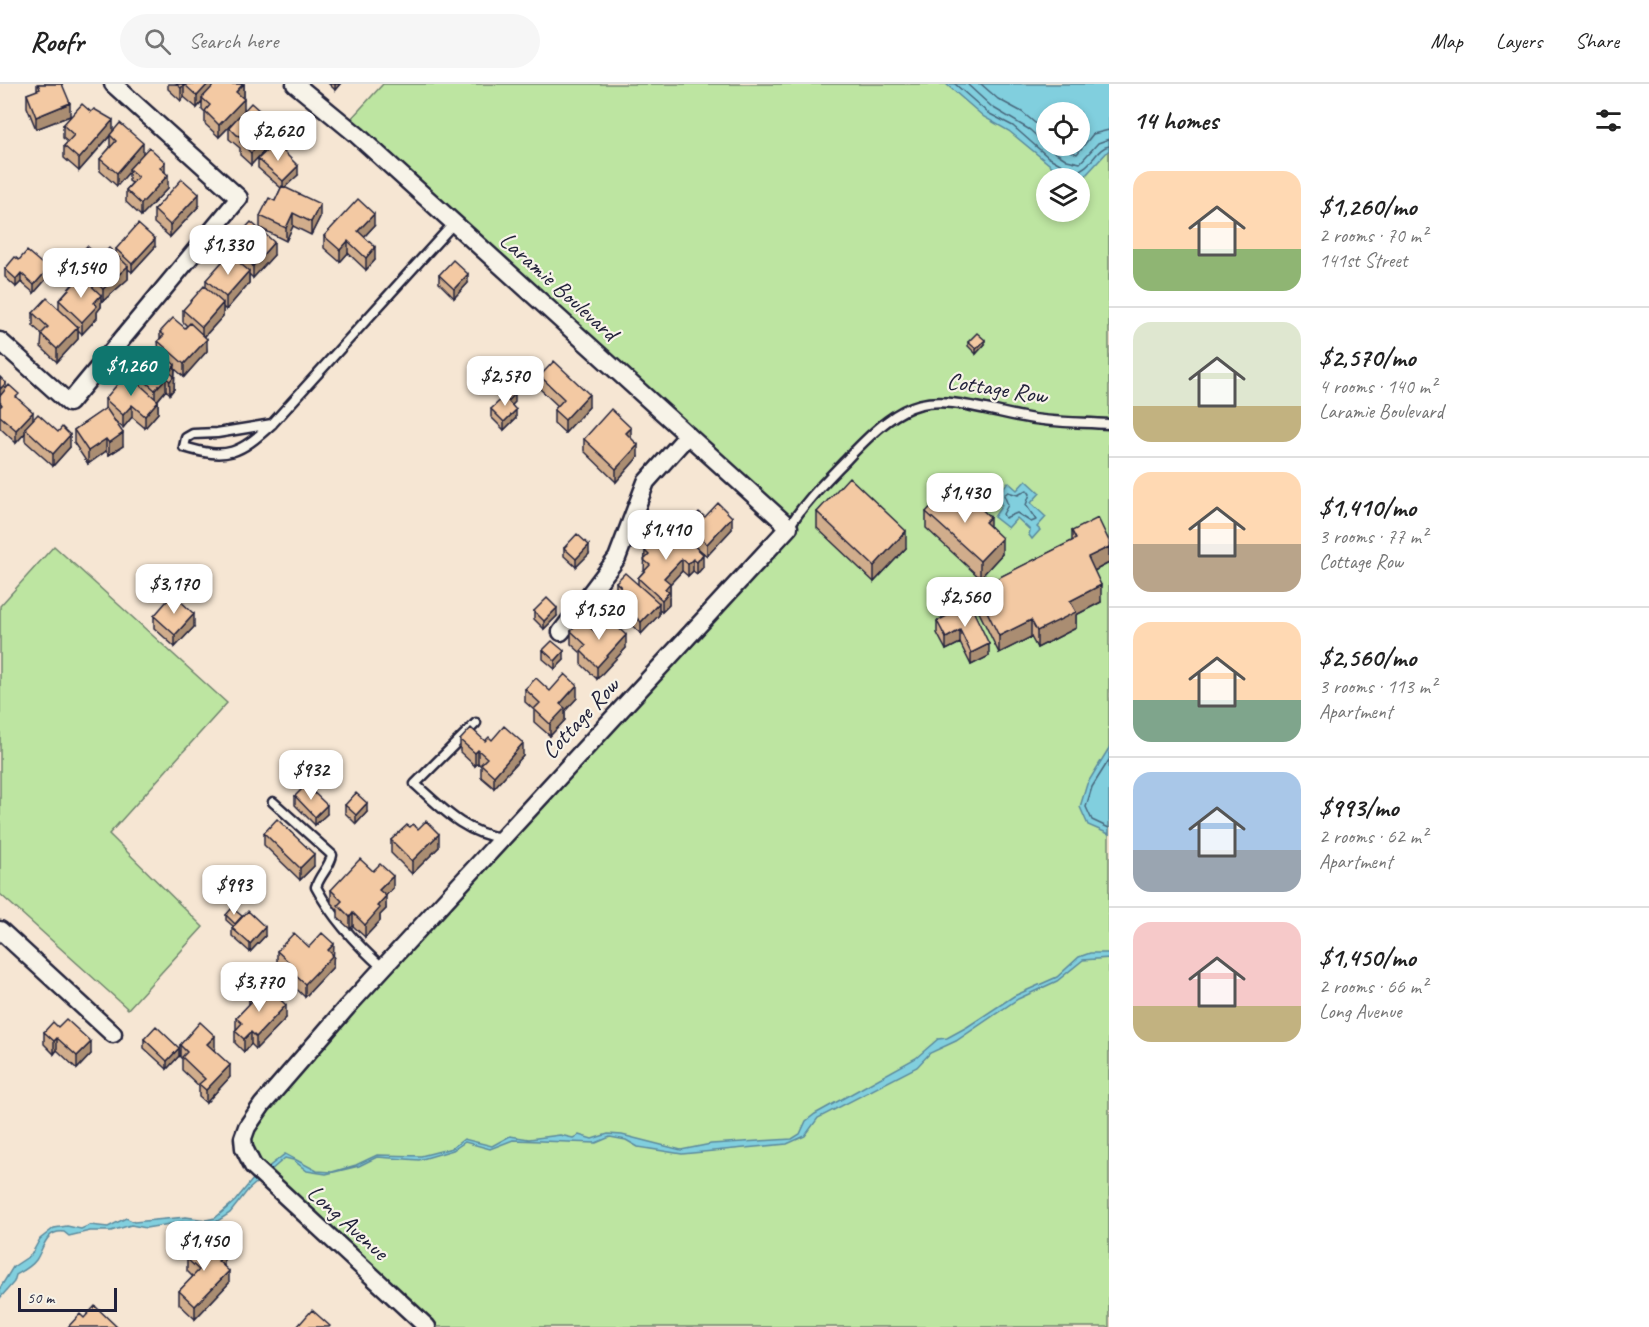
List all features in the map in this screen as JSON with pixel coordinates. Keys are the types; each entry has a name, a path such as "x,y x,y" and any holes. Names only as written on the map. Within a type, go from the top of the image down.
{"street":[{"path":"0,341 69,403 239,198 113,84"},
{"name":"Laramie Boulevard","path":"295,84 357,135 789,527"},
{"path":"561,632 617,558 646,482 688,435"},
{"name":"Cottage Row","path":"244,1148 244,1133 256,1113 383,968 789,527"},
{"path":"0,930 113,1034"},
{"name":"Long Avenue","path":"244,1148 253,1166 268,1181 427,1327"}],"lane":[{"path":"272,424 217,434 194,434 186,438 184,447 210,455 232,454 250,444 272,424 454,223"},
{"name":"Cottage Row","path":"789,527 801,507 875,429 894,415 915,405 954,402 1045,420 1109,424"},
{"path":"476,723 416,784 452,817 469,829 483,836 502,838"},
{"path":"273,802 332,855 330,864 320,873 316,887 327,908 344,929 383,968"}],"green space":[{"path":"383,84 1109,84 1109,1327 436,1327 256,1161 249,1146 255,1123 356,1003 797,523 350,120"},
{"path":"54,546 227,703 109,834 203,927 128,1009 0,894 0,606"}],"water":[{"path":"946,84 1109,84 1109,150 1090,171 1090,168 1054,168 1039,156 1090,156 1090,102 1036,102 1036,153 1009,131 984,117"},
{"path":"981,473 993,478 981,492 966,479"},
{"path":"1026,480 1040,493 1031,503 1046,517 1037,527 1040,530 1032,539 1029,535 1030,530 1017,518 1008,528 994,517 1002,505 995,498 1008,482 1017,490"},
{"path":"1109,748 1109,834 1088,825 1080,807 1087,784"},
{"path":"1090,953 1109,953 1109,958 1083,960 1057,981 1018,999 956,1041 930,1053 917,1067 818,1118 805,1136 787,1144 682,1154 638,1147 626,1140 610,1137 596,1143 513,1140 490,1149 465,1142 453,1150 419,1160 377,1157 359,1166 326,1174 307,1171 293,1160 285,1158 248,1190 230,1213 210,1226 182,1222 146,1228 131,1225 111,1231 90,1231 69,1236 64,1232 53,1234 46,1241 34,1262 16,1275 14,1282 0,1298 0,1288 13,1267 31,1255 40,1239 54,1228 67,1226 81,1229 90,1225 108,1227 126,1218 134,1222 186,1217 206,1220 215,1218 235,1201 253,1179 285,1154 317,1171 332,1172 356,1165 377,1155 421,1156 452,1148 464,1139 492,1146 510,1136 529,1139 560,1135 573,1138 579,1135 592,1139 608,1134 622,1135 681,1150 711,1144 792,1139 800,1134 806,1121 815,1114 916,1058 938,1039 947,1038 1014,996 1057,977 1079,957"}],"building":[{"path":"38,84 62,84 70,103 36,117 27,94 40,89"},
{"path":"184,84 208,84 197,96"},
{"path":"215,84 243,84 236,92 244,99 219,125 205,111 210,105 202,98"},
{"path":"251,103 261,112 256,117 267,127 259,136 263,140 251,153 240,142 244,138 229,127"},
{"path":"82,104 91,112 94,109 113,120 79,159 64,146 74,135 63,125"},
{"path":"120,123 143,143 117,173 100,159 116,141 110,135"},
{"path":"275,143 298,166 283,181 258,159"},
{"path":"149,147 165,162 160,168 168,175 141,204 126,190 138,177 129,169"},
{"path":"182,179 199,194 170,225 154,210"},
{"path":"282,186 320,204 311,222 293,213 286,228 260,216 269,198 275,201"},
{"path":"358,199 374,214 358,231 375,247 366,258 348,241 340,250 324,236"},
{"path":"251,222 274,242 253,266 234,248 241,240 237,237"},
{"path":"138,224 155,239 132,264 116,249"},
{"path":"87,246 100,258 109,248 128,266 103,289 73,261"},
{"path":"27,251 48,269 34,285 21,273 16,279 5,269 15,257 19,260"},
{"path":"229,254 249,271 226,297 206,280"},
{"path":"453,260 468,274 454,289 439,275"},
{"path":"81,276 101,295 94,303 97,306 82,322 59,300"},
{"path":"204,286 223,303 202,327 183,310"},
{"path":"47,298 78,327 57,349 41,334 48,327 33,313"},
{"path":"173,318 185,328 190,323 207,339 184,364 158,341 164,335 160,332"},
{"path":"977,333 985,340 976,349 968,342"},
{"path":"161,352 175,365 169,372 174,376 170,381 166,378 155,390 130,368 141,355 151,364"},
{"path":"554,361 589,394 565,420 554,410 564,399 540,376"},
{"path":"127,373 158,401 145,416 132,405 123,415 105,399"},
{"path":"0,377 6,383 0,389"},
{"path":"9,385 19,394 16,397 33,412 16,430 0,416 2,405 0,396"},
{"path":"511,390 515,394 508,401 516,410 504,422 491,409"},
{"path":"106,408 123,433 109,443 106,439 88,451 74,430"},
{"path":"611,409 631,428 626,433 638,445 616,469 584,439"},
{"path":"38,414 58,432 62,427 70,435 53,454 25,428"},
{"path":"849,477 906,531 874,566 817,512"},
{"path":"948,488 967,506 972,500 990,517 985,522 1002,538 980,561 926,512"},
{"path":"718,503 732,517 707,544 692,531 696,527 691,522 699,512 705,517"},
{"path":"1098,518 1109,541 1109,547 1088,557 1101,585 1070,601 1076,612 1037,631 1031,620 999,636 976,589 1076,539 1072,531"},
{"path":"663,532 674,542 681,534 703,554 697,562 693,559 688,564 682,559 664,578 670,583 665,589 669,592 662,600 638,578 650,565 644,560 649,555 645,551"},
{"path":"577,534 589,545 576,559 564,548"},
{"path":"625,573 659,603 641,622 613,595 621,587 616,582"},
{"path":"173,594 194,614 175,635 154,616"},
{"path":"547,598 557,608 544,621 534,611"},
{"path":"970,604 989,644 971,653 960,630 946,638 937,621"},
{"path":"582,620 597,634 610,620 626,635 597,667 581,651 586,645 571,631"},
{"path":"552,641 564,651 555,661 543,650"},
{"path":"565,674 577,685 560,704 565,708 550,724 534,709 540,703 525,689 536,678 550,691"},
{"path":"504,726 523,743 494,776 481,764 487,758 478,750 475,753 460,740 471,728 485,741 489,737 492,740"},
{"path":"306,785 327,805 315,817 295,796"},
{"path":"356,793 367,803 356,815 345,805"},
{"path":"277,819 314,854 300,868 264,833"},
{"path":"426,821 439,834 412,861 391,840 407,825 410,827 413,824 418,829"},
{"path":"360,859 373,871 380,864 393,876 379,890 386,896 377,906 380,908 365,925 353,913 350,917 338,905 342,901 331,890"},
{"path":"232,908 242,916 235,924 226,915"},
{"path":"248,911 265,927 250,944 232,928"},
{"path":"294,933 309,947 322,933 334,944 328,950 333,955 305,984 288,969 292,965 277,951"},
{"path":"258,987 266,994 270,990 286,1005 256,1037 251,1032 244,1039 235,1031 242,1023 236,1018 252,1001 249,998"},
{"path":"66,1019 91,1042 77,1056 57,1038 54,1041 44,1032 53,1022 58,1027"},
{"path":"200,1022 215,1036 207,1044 230,1065 206,1090 199,1084 205,1079 182,1057 187,1052 180,1045"},
{"path":"156,1026 179,1048 167,1061 144,1039"},
{"path":"207,1238 224,1255 218,1261 229,1271 195,1306 179,1291 199,1270 187,1259"},
{"path":"95,1306 117,1327 68,1327 80,1314 84,1318"},
{"path":"312,1310 330,1326 297,1327"}]}
